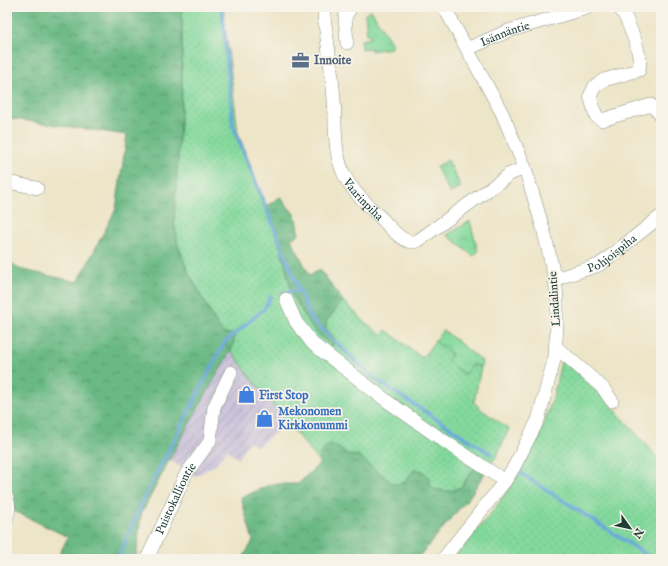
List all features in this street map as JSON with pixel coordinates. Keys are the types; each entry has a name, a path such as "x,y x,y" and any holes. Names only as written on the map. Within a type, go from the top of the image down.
{"street":[{"name":"Vaarinpiha","path":"325,7 324,17 334,100 337,155 343,173 357,195 395,234 408,241 412,242 419,240 510,174 525,168"},
{"path":"347,43 344,17 351,7"},
{"name":"Lindalintie","path":"443,559 505,481 514,467 538,420 555,356 557,324 555,278 544,228 525,168 502,113 444,7"},
{"name":"Isännäntie","path":"467,49 508,31 590,7"},
{"path":"619,7 626,18 636,43 640,60 639,70 604,80 595,86 590,96 596,116 602,120 651,105 661,117"},
{"path":"7,182 38,188"},
{"name":"Pohjoispiha","path":"555,278 599,265 661,216"},
{"path":"286,299 296,322 313,344 444,441 505,481"},
{"path":"555,346 604,388 612,401"},
{"name":"Puistokalliontie","path":"147,559 186,474 210,441 214,407 231,372"},
{"path":"7,498 9,507 7,517"}],"shaded area":[{"path":"231,350 287,423 257,447 249,441 238,459 227,450 215,465 196,476 169,460"}],"green space":[{"path":"7,7 182,7 182,90 174,222 178,245 187,270 217,325 224,334 233,334 235,337 231,350 169,460 141,515 136,559 57,559 68,537 14,511 12,493 7,491 7,259 19,269 78,282 116,209 127,135 7,118"},
{"path":"182,7 223,7 238,133 273,223 284,260 291,293 313,329 332,346 335,339 326,329 326,321 343,301 381,335 386,330 422,358 435,341 451,353 466,373 471,366 475,365 481,367 474,402 482,410 509,429 496,457 486,471 469,475 461,487 451,491 436,490 430,485 429,480 411,474 405,482 394,485 359,456 349,455 332,444 320,463 251,378 231,350 235,337 233,334 224,334 217,325 187,270 178,245 174,222 182,90"},
{"path":"371,10 393,46 391,48 371,51 371,48 362,49 361,40 371,38 370,34 367,35 365,14"},
{"path":"448,160 461,187 450,193 436,167"},
{"path":"280,197 295,215 299,234 291,239 310,276 320,269 343,301 326,322 326,329 335,339 332,347 313,329 291,293 284,260 267,206"},
{"path":"470,221 478,252 473,256 447,235"},
{"path":"443,330 482,361 481,367 471,365 464,374 448,362 451,353 435,341"},
{"path":"562,357 611,405 658,458 661,459 659,553 657,559 453,559 493,511 517,477 537,441 553,398"},
{"path":"329,444 332,444 349,455 359,456 394,485 405,482 415,469 426,474 430,485 436,490 451,491 461,487 476,467 486,471 470,496 417,559 354,559 349,555 345,559 242,559 253,541 241,498 271,484 298,484 320,463 320,454"}],"waterway":[{"path":"222,7 233,126 311,319 376,380 491,454"},
{"path":"283,293 299,290"},
{"path":"118,559 143,500 224,343 264,309 271,296"},
{"path":"660,559 661,462"},
{"path":"522,474 653,559"}],"place":[{"name":"Innoite","path":"301,60"},
{"name":"First Stop","path":"246,395"},
{"name":"Mekonomen Kirkkonummi","path":"265,418"}]}
